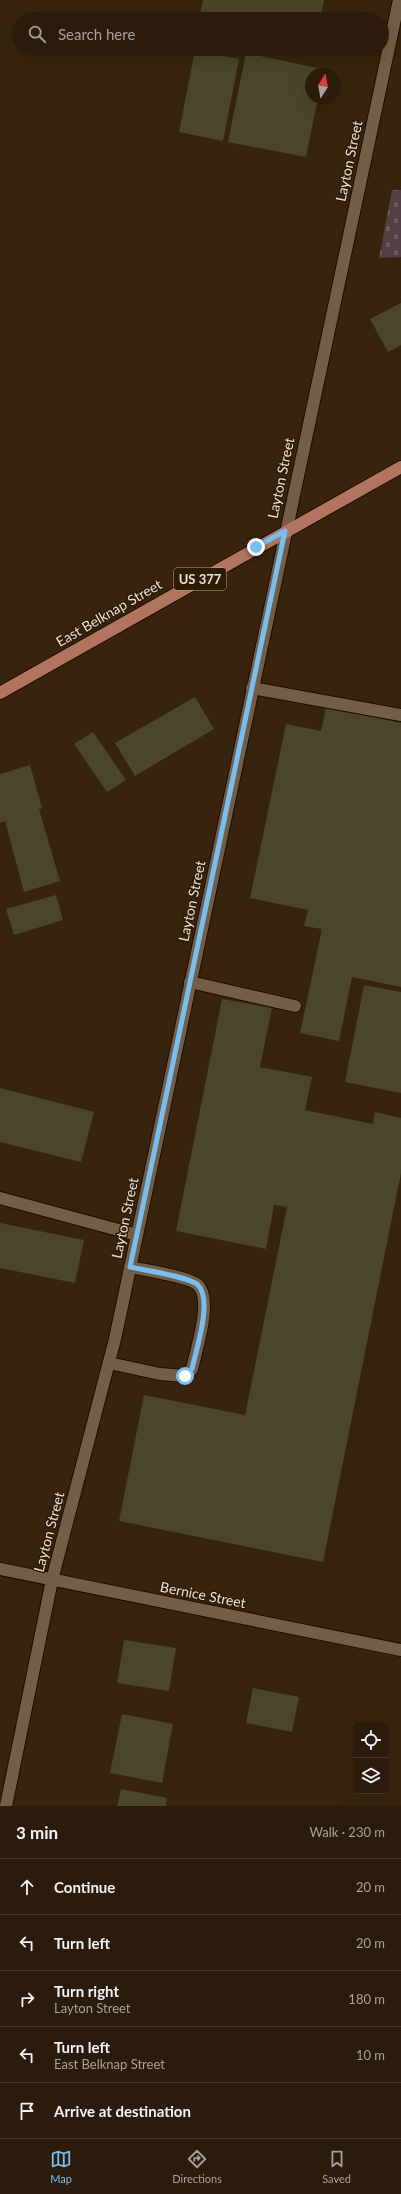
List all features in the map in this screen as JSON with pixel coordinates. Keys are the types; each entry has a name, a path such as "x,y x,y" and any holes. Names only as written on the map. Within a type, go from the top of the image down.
{"main road":[{"name":"East Belknap Street","path":"0,693 401,467"}],"street":[{"name":"Layton Street","path":"389,47 399,0"},
{"name":"Layton Street","path":"6,1806 52,1580 109,1363 137,1235 285,531 387,56"},
{"path":"252,688 401,715"},
{"path":"190,982 295,1006"},
{"path":"0,1198 137,1235"},
{"path":"109,1363 173,1376 185,1376 192,1369 206,1303 203,1291 198,1284 187,1280 130,1267"},
{"name":"Bernice Street","path":"0,1569 401,1650"}],"green space":[{"path":"392,190 401,190 401,257 379,258"}],"building":[{"path":"203,0 324,0 321,12 200,12"},
{"path":"194,56 224,56 239,59 223,141 179,132"},
{"path":"245,56 260,56 318,68 305,68 305,104 317,104 306,157 228,142"},
{"path":"401,303 401,345 388,352 370,319"},
{"path":"195,697 214,729 135,776 115,743"},
{"path":"326,707 401,723 401,987 352,977 339,1041 300,1033 322,929 304,926 308,910 250,898 286,724 321,731"},
{"path":"93,732 126,780 107,792 74,744"},
{"path":"30,765 42,808 39,809 60,881 24,892 5,821 0,823 0,774"},
{"path":"56,895 63,920 14,935 6,909"},
{"path":"364,985 401,992 401,1093 345,1082"},
{"path":"222,999 272,1008 260,1067 312,1077 305,1110 373,1124 375,1112 401,1118 401,1173 323,1562 119,1521 144,1395 245,1415 287,1207 274,1205 266,1249 176,1231"},
{"path":"0,1088 94,1112 81,1162 0,1142"},
{"path":"0,1223 84,1240 75,1283 0,1268"},
{"path":"124,1640 176,1648 169,1691 117,1683"},
{"path":"253,1688 299,1697 292,1732 246,1723"},
{"path":"122,1714 173,1724 162,1783 110,1773"},
{"path":"121,1789 167,1798 166,1806 117,1806"}],"route":[{"path":"185,1376 192,1369 206,1303 203,1291 198,1284 187,1280 130,1267 285,531 256,547"}]}
